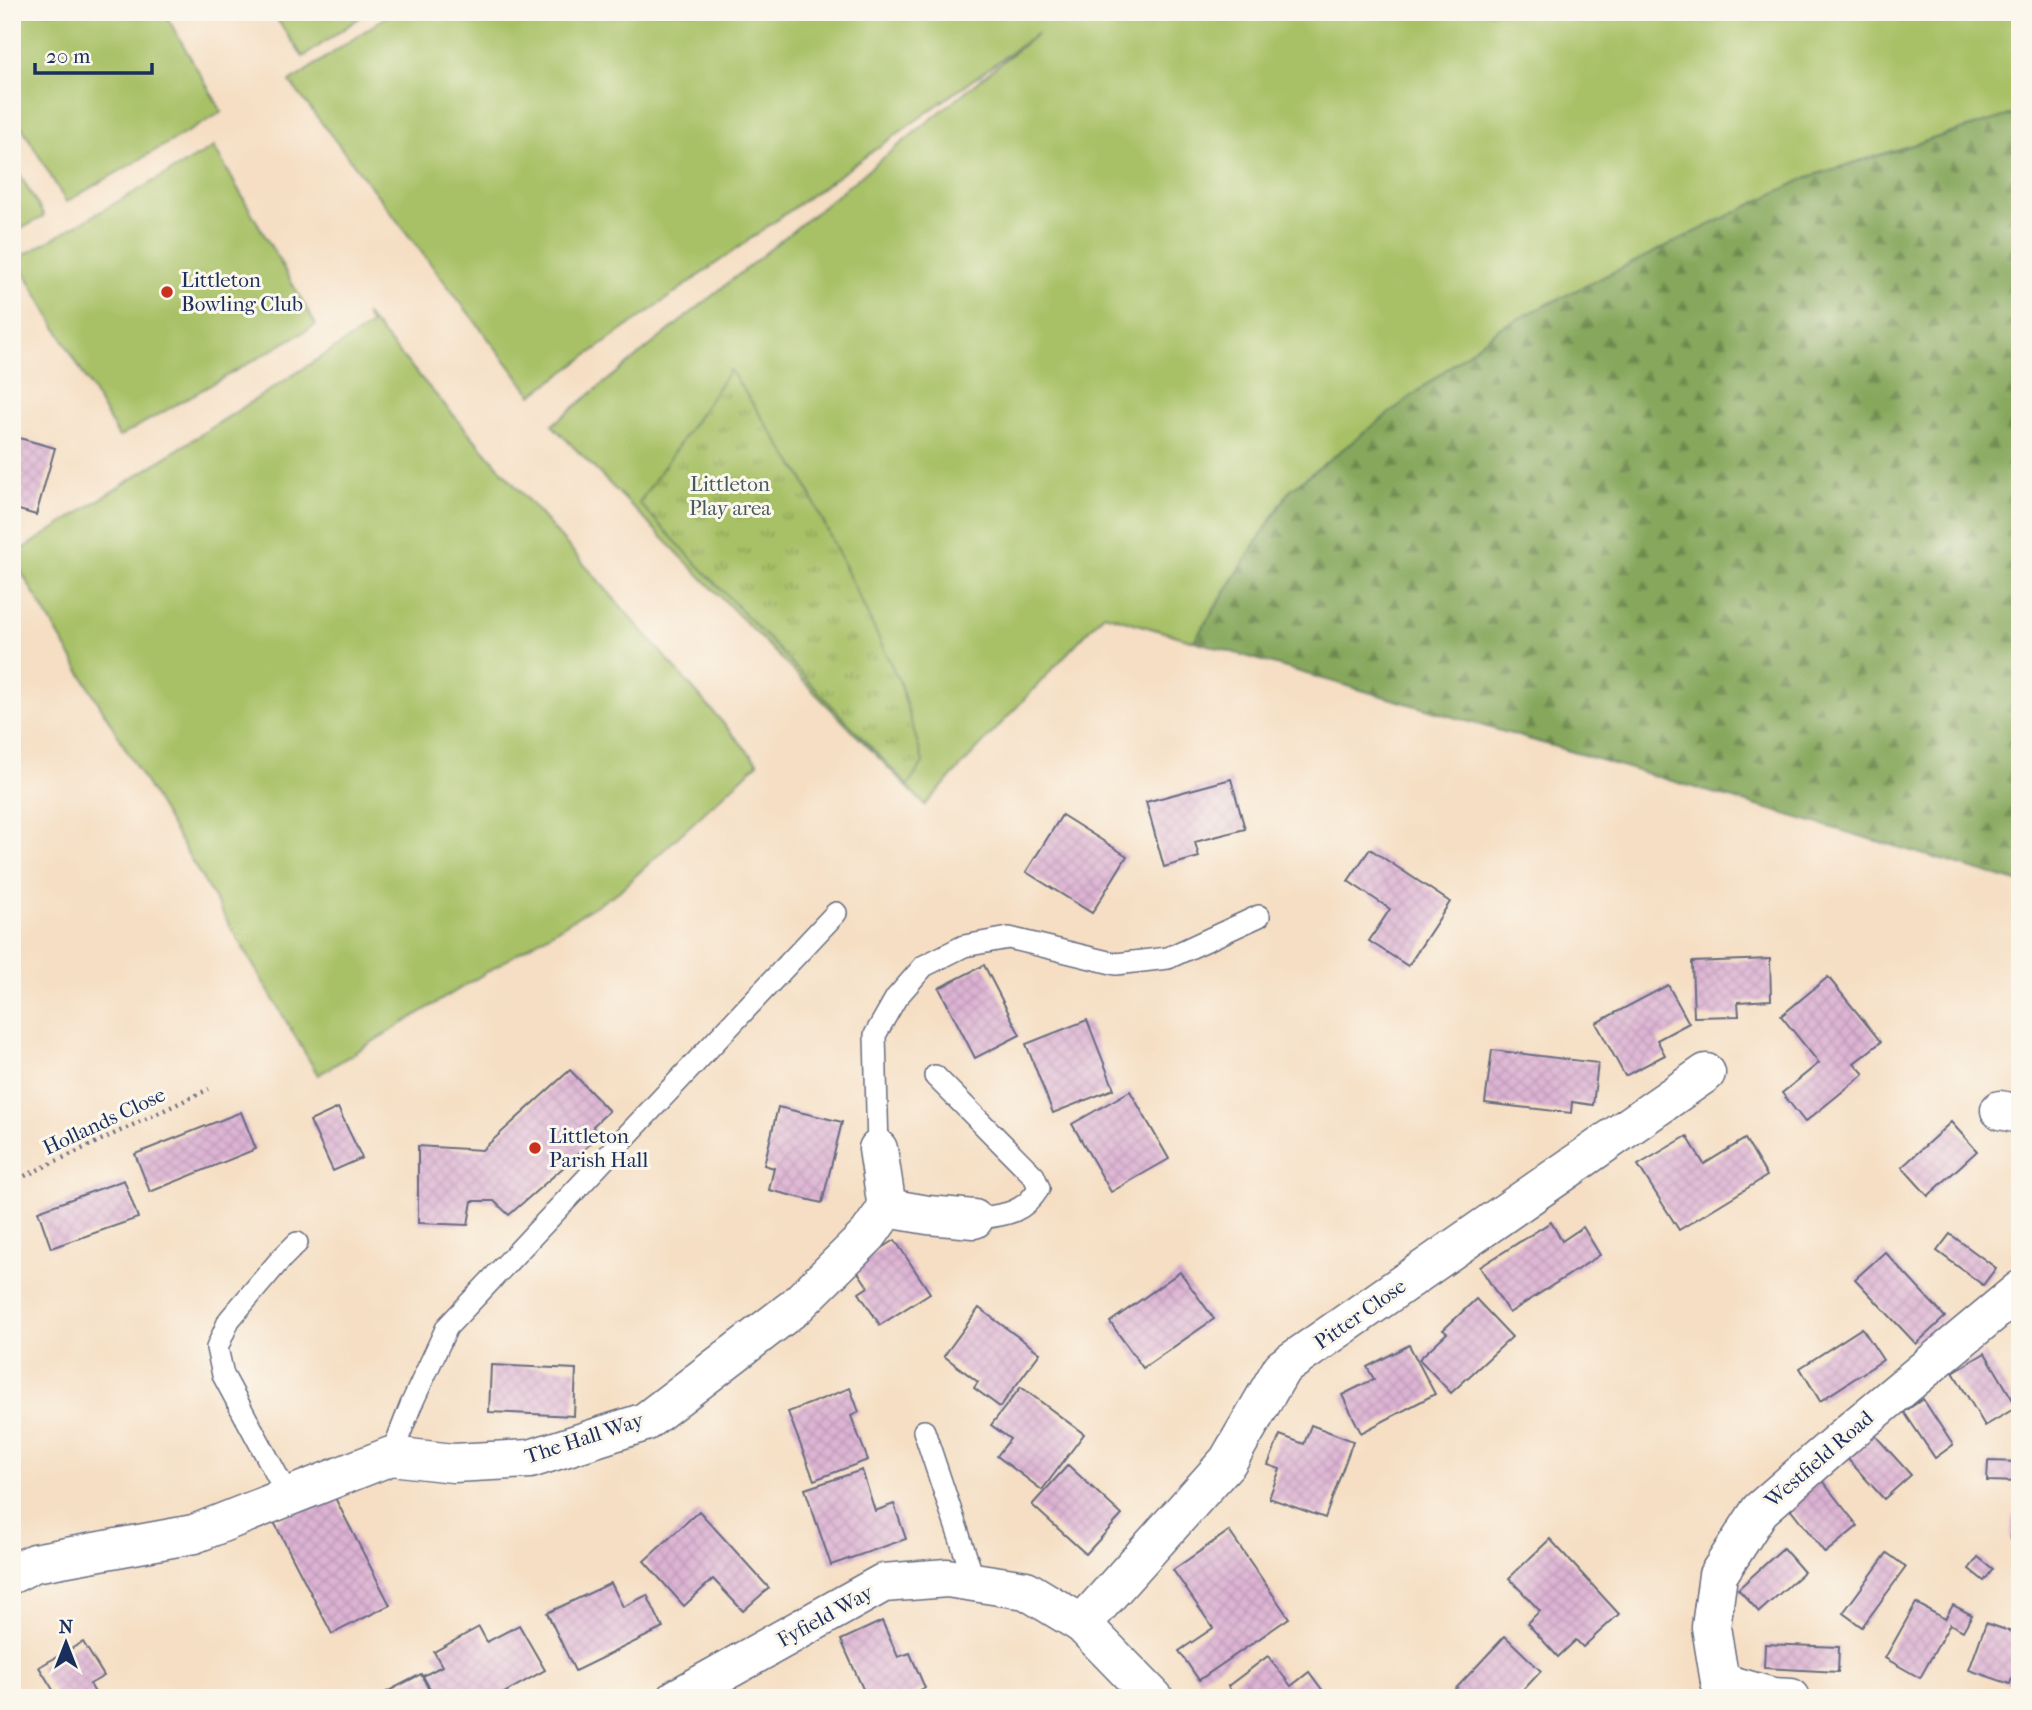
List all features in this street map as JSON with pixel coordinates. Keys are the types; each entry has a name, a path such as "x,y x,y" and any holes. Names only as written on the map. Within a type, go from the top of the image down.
{"street":[{"name":"Pitter Close","path":"1082,1624 1228,1461 1282,1368 1706,1073"},
{"path":"878,1149 887,1208 974,1219"},
{"name":"The Hall Way","path":"12,1574 34,1563 194,1534 391,1456 453,1464 530,1459 645,1422 795,1307 867,1235 887,1208"},
{"name":"Westfield Road","path":"1711,1690 1711,1626 1718,1575 1760,1510 2020,1290"},
{"name":"Fyfield Way","path":"677,1698 883,1583 947,1578 1026,1591 1082,1624 1154,1698"},
{"path":"1711,1690 1791,1698"}],"lane":[{"path":"391,1456 447,1327 836,913"},
{"path":"878,1149 875,1035 896,998 924,966 964,946 1009,938 1116,964 1168,958 1259,916"},
{"path":"935,1076 1034,1176 1039,1188 1031,1202 1010,1214 974,1219"},
{"path":"288,1496 223,1375 217,1348 229,1320 297,1243"},
{"path":"924,1431 975,1583"}],"path":[{"name":"Hollands Close","path":"12,1182 209,1089"}],"green space":[{"path":"12,12 164,12 222,112 66,202 12,110"},
{"path":"272,12 368,12 303,57"},
{"path":"393,12 2020,12 2020,112 1808,177 1290,490 1194,641 1104,614 925,805 552,425 1038,33 532,395 290,82"},
{"path":"2020,112 2020,883 1194,641 1290,490 1501,327 1808,177"},
{"name":"Littleton Bowling Club","path":"214,147 316,325 119,437 17,259"},
{"path":"12,161 44,216 12,234"},
{"path":"365,314 758,763 618,892 318,1075 12,556 371,325"},
{"name":"Littleton Play area","path":"730,370 802,477 900,683 923,762 908,786 639,503"}],"building":[{"path":"12,436 55,448 36,515 12,508"},
{"path":"1231,779 1245,829 1195,842 1199,857 1164,867 1146,802"},
{"path":"1062,815 1127,856 1092,913 1026,872"},
{"path":"1370,849 1450,902 1408,966 1369,941 1390,909 1348,881"},
{"path":"1770,959 1771,1000 1738,1002 1739,1016 1694,1017 1692,962"},
{"path":"984,965 1020,1035 975,1058 939,988"},
{"path":"1828,977 1881,1042 1854,1063 1864,1074 1805,1122 1782,1093 1819,1063 1781,1016"},
{"path":"1668,985 1689,1023 1657,1040 1665,1055 1625,1076 1596,1023"},
{"path":"1087,1020 1114,1089 1053,1113 1026,1044"},
{"path":"1492,1050 1598,1063 1593,1105 1572,1102 1571,1113 1485,1103"},
{"name":"Littleton Parish Hall","path":"570,1070 609,1111 593,1126 597,1138 509,1215 494,1201 472,1201 468,1225 418,1223 418,1146 482,1150"},
{"path":"1130,1091 1169,1159 1111,1192 1072,1124"},
{"path":"778,1107 842,1122 822,1203 769,1190 774,1168 764,1165"},
{"path":"338,1108 362,1158 333,1171 310,1121"},
{"path":"241,1112 256,1149 150,1192 135,1154"},
{"path":"1951,1122 1977,1151 1928,1196 1902,1167"},
{"path":"1687,1136 1704,1164 1745,1139 1767,1176 1679,1230 1638,1165"},
{"path":"124,1180 138,1218 51,1248 38,1211"},
{"path":"1551,1222 1562,1241 1583,1227 1600,1255 1509,1313 1480,1267"},
{"path":"1950,1234 1996,1268 1983,1285 1937,1251"},
{"path":"895,1240 930,1293 880,1325 859,1293 868,1287 854,1266"},
{"path":"1885,1252 1945,1317 1916,1344 1855,1279"},
{"path":"1180,1272 1214,1319 1143,1368 1110,1322"},
{"path":"1476,1299 1512,1337 1451,1393 1419,1359 1447,1333 1443,1330"},
{"path":"979,1308 1040,1353 1000,1407 974,1388 978,1382 944,1356"},
{"path":"2020,1317 2020,1338 2012,1319"},
{"path":"1862,1328 1883,1360 1820,1401 1800,1368"},
{"path":"1409,1345 1435,1394 1361,1433 1342,1395 1374,1379 1367,1367"},
{"path":"1985,1353 2017,1407 1985,1426 1953,1372"},
{"path":"491,1365 576,1369 574,1416 489,1412"},
{"path":"1021,1387 1084,1434 1042,1490 997,1456 1010,1439 991,1425"},
{"path":"850,1388 859,1412 851,1416 868,1460 814,1480 788,1412"},
{"path":"1923,1399 1953,1445 1935,1458 1904,1412"},
{"path":"1311,1425 1353,1441 1325,1518 1269,1498 1280,1469 1268,1465 1280,1435 1304,1444"},
{"path":"1872,1432 1911,1475 1884,1499 1845,1456"},
{"path":"1988,1461 2020,1462 2020,1482 1987,1481"},
{"path":"1068,1465 1122,1515 1086,1554 1032,1505"},
{"path":"862,1470 875,1511 894,1504 906,1539 831,1565 805,1489"},
{"path":"1819,1477 1858,1526 1825,1553 1786,1503"},
{"path":"332,1492 390,1605 332,1634 274,1522"},
{"path":"699,1511 769,1588 743,1611 713,1579 684,1606 644,1561"},
{"path":"2012,1516 2020,1516 2020,1540 2011,1540"},
{"path":"1229,1531 1289,1618 1199,1680 1179,1651 1213,1628 1173,1570"},
{"path":"1550,1539 1619,1614 1583,1647 1576,1640 1558,1657 1527,1623 1540,1611 1509,1578"},
{"path":"1783,1548 1804,1572 1759,1612 1738,1589"},
{"path":"1887,1553 1906,1567 1862,1627 1843,1613"},
{"path":"1978,1557 1993,1569 1984,1581 1969,1569"},
{"path":"611,1583 623,1607 647,1595 663,1628 575,1671 547,1613"},
{"path":"1916,1603 1945,1619 1953,1605 1972,1615 1963,1631 1950,1624 1920,1678 1885,1658"},
{"path":"882,1621 898,1657 910,1653 925,1688 903,1698 867,1698 841,1640"},
{"path":"1986,1623 2020,1635 2020,1655 2010,1684 1969,1670"},
{"path":"519,1625 545,1670 495,1698 435,1698 423,1676 442,1666 434,1652 479,1627 487,1642"},
{"path":"1505,1636 1541,1671 1516,1698 1447,1698"},
{"path":"83,1642 104,1676 90,1684 98,1698 58,1698 39,1667"},
{"path":"1765,1644 1839,1647 1838,1672 1764,1668"},
{"path":"1268,1656 1291,1686 1309,1672 1326,1695 1323,1698 1236,1698 1228,1686"},
{"path":"421,1674 433,1698 375,1698"}],"place":[{"name":"Littleton Bowling Club","path":"167,292"},
{"name":"Littleton Parish Hall","path":"535,1148"}]}
